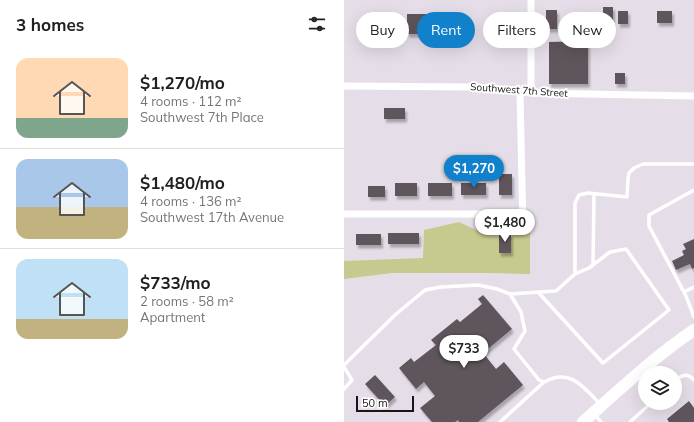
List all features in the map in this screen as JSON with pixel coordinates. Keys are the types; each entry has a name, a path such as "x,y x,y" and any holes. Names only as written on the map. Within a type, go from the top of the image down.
{"main road":[{"path":"582,422 598,413 662,353 694,330"}],"street":[{"path":"531,0 531,93"},
{"name":"Southwest 7th Street","path":"344,86 472,87 531,93 694,96"},
{"path":"520,91 523,231"},
{"path":"344,214 523,214"}],"lane":[{"path":"575,274 575,203 579,196 588,193 627,197 629,173 634,168 644,164 694,164"},
{"path":"694,190 650,215 649,226 684,292 694,317"},
{"path":"593,264 594,194"},
{"path":"344,389 352,380 344,366 395,315 425,290 441,287 478,285 497,289 510,294 538,292 556,291 575,274 610,252 626,249 669,310 603,363 538,292"},
{"path":"684,292 694,287"},
{"path":"510,294 521,312 526,331 514,349 539,380 544,382"},
{"path":"682,376 687,375 694,380"},
{"path":"500,422 544,382 562,376 573,379 586,390 598,413"},
{"path":"630,422 643,410"}],"green space":[{"path":"459,222 487,235 512,237 519,228 520,235 527,235 527,230 530,232 530,274 392,273 344,279 344,261 423,258 424,230"}],"building":[{"path":"603,7 613,7 613,12 603,12"},
{"path":"546,10 557,10 557,29 550,29 550,12 546,12"},
{"path":"618,11 628,11 628,24 618,24"},
{"path":"657,11 672,11 672,23 657,23"},
{"path":"409,14 417,14 417,34 409,34"},
{"path":"550,42 558,42 558,48 588,48 588,84 549,84"},
{"path":"615,73 625,73 625,84 615,84"},
{"path":"384,108 405,108 405,119 384,119"},
{"path":"499,174 512,174 512,195 499,195"},
{"path":"395,183 417,183 417,196 395,196"},
{"path":"428,183 452,183 452,196 428,196"},
{"path":"461,183 486,183 486,195 461,195"},
{"path":"368,186 385,186 385,197 368,197"},
{"path":"388,233 419,233 419,244 388,244"},
{"path":"499,233 511,233 511,253 499,253"},
{"path":"356,234 381,234 381,245 356,245"},
{"path":"694,239 694,268 692,269 690,264 676,270 672,261 684,255 682,251 686,249 683,244"},
{"path":"483,295 512,329 483,353 496,369 504,362 523,385 478,422 459,422 458,420 455,422 432,422 420,408 435,396 424,382 416,389 399,368 411,358 414,362 436,345 431,340 457,319 460,322 482,304 478,299"},
{"path":"375,375 395,397 385,406 365,384"},
{"path":"689,401 694,408 694,422 669,422 667,419 678,410 682,410 682,407"}]}
